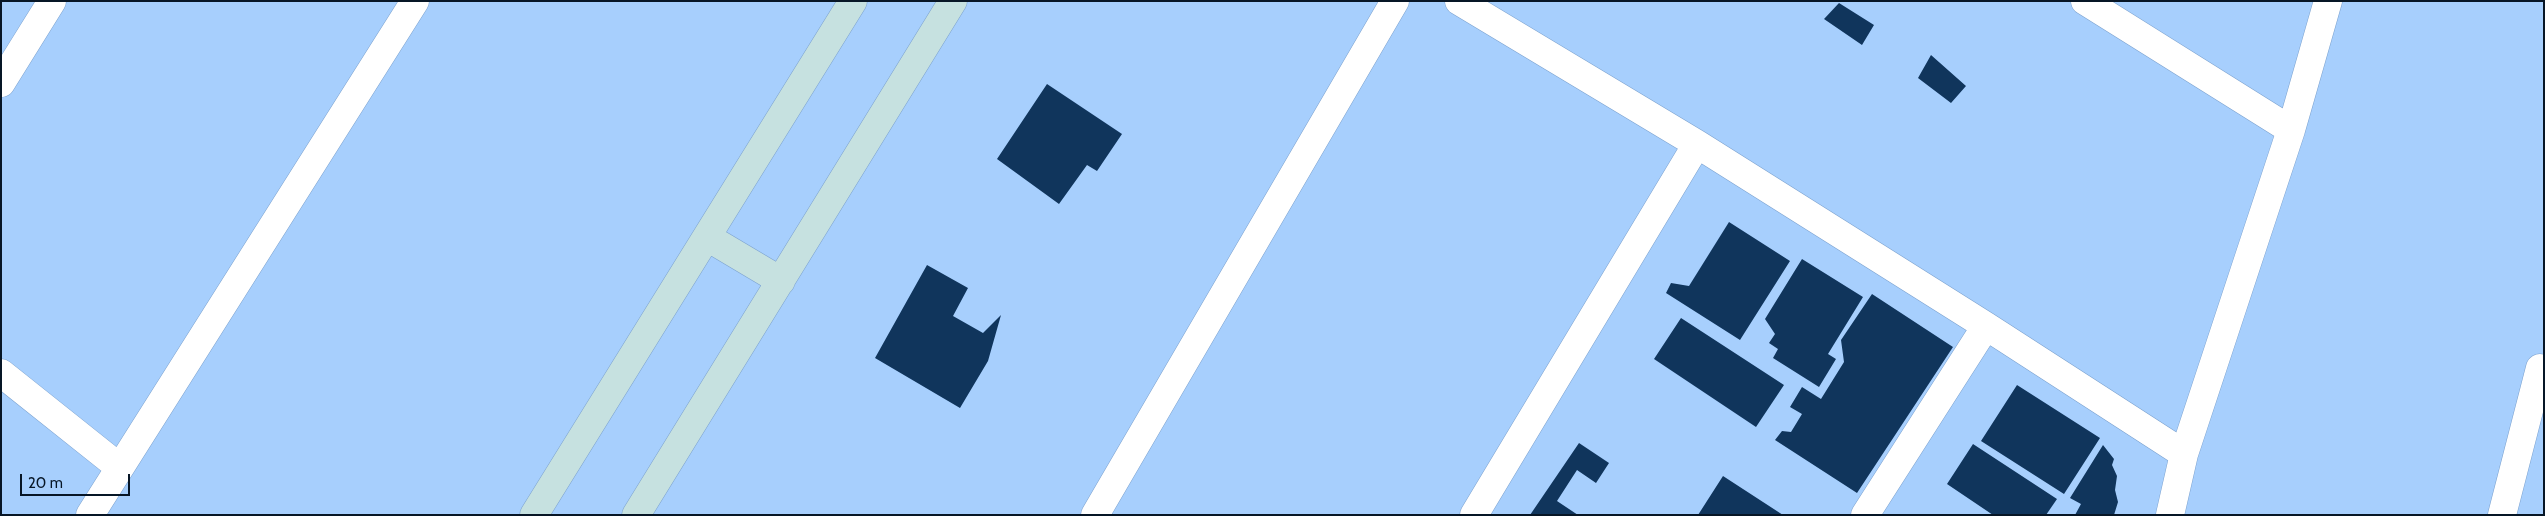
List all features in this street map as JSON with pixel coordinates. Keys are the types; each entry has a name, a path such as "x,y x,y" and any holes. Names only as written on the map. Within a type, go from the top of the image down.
{"main road":[{"path":"534,515 853,1"},
{"path":"636,515 953,1"},
{"path":"707,237 781,280"}],"street":[{"path":"1,83 52,1"},
{"path":"90,515 415,1"},
{"path":"1095,515 1394,1"},
{"path":"1459,1 1697,144 1986,326 2184,454"},
{"path":"2085,1 2291,130"},
{"path":"2170,515 2184,454 2291,130 2328,1"},
{"path":"1474,515 1697,144"},
{"path":"1865,515 1986,326"},
{"path":"2502,515 2540,368"},
{"path":"1,373 119,467"}],"building":[{"path":"1839,3 1874,25 1862,45 1824,19"},
{"path":"1931,55 1966,86 1951,103 1918,78"},
{"path":"1047,84 1122,134 1097,171 1087,165 1059,204 997,159"},
{"path":"1729,222 1790,261 1740,340 1666,293 1671,283 1689,286"},
{"path":"1802,259 1863,297 1828,354 1836,359 1819,387 1773,358 1778,349 1769,343 1775,334 1765,319"},
{"path":"927,265 968,288 953,316 983,333 1001,315 988,361 960,408 875,358"},
{"path":"1872,294 1953,347 1857,493 1775,440 1782,431 1791,432 1802,414 1790,407 1802,387 1821,399 1844,362 1841,340"},
{"path":"1681,318 1784,385 1756,427 1654,359"},
{"path":"2017,385 2100,438 2064,494 1981,441"},
{"path":"1579,443 1609,463 1596,483 1577,470 1557,501 1578,515 1530,515"},
{"path":"1973,444 2057,499 2046,515 1993,515 1947,484"},
{"path":"2103,445 2114,459 2112,465 2117,476 2115,490 2118,502 2114,515 2075,515 2081,504 2070,498"},
{"path":"1723,476 1783,515 1698,515"}]}
